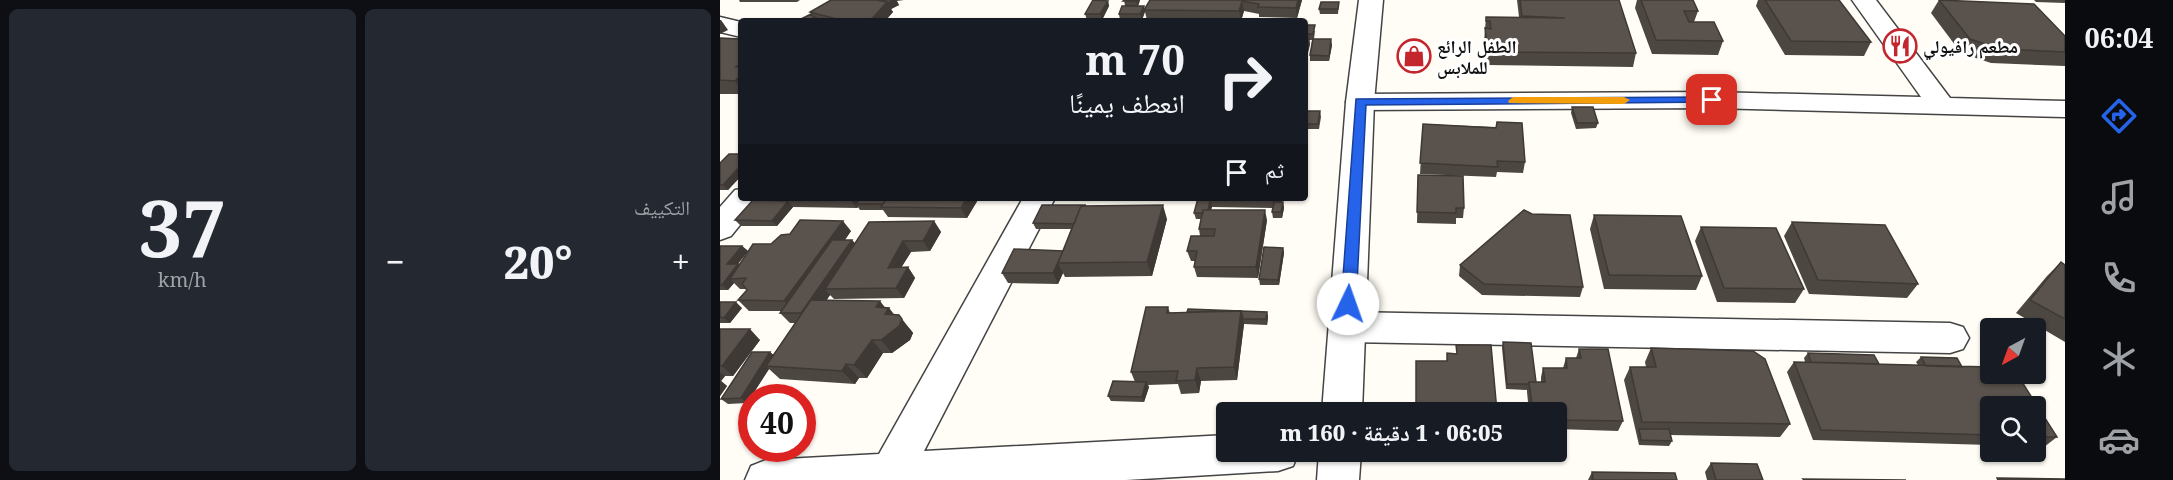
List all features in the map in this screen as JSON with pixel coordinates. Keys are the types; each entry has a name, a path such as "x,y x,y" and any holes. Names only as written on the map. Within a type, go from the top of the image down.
{"street":[{"path":"1343,402 1360,102 1371,0"},
{"path":"1864,0 1941,105"},
{"path":"720,24 738,29"},
{"path":"1360,102 1712,100 2065,109"},
{"path":"720,228 743,201"},
{"path":"889,477 1037,201"},
{"path":"1347,327 1950,338"},
{"path":"766,480 889,477 1216,456"},
{"path":"1338,480 1339,462"}],"building":[{"path":"831,0 887,2 873,18 833,18 810,12"},
{"path":"877,0 895,0 888,3"},
{"path":"1093,0 1108,1 1100,14 1085,14"},
{"path":"1150,0 1298,0 1296,8 1258,7 1259,4 1242,1 1239,11 1144,10"},
{"path":"1520,0 1619,0 1636,53 1488,52 1485,28 1491,29 1490,21 1486,21 1486,17 1565,18 1522,16"},
{"path":"1641,0 1693,0 1698,11 1684,11 1689,22 1714,22 1723,41 1656,40"},
{"path":"1765,0 1839,0 1871,42 1791,41"},
{"path":"1939,0 2034,4 2065,36 2065,52 2000,49 1970,39"},
{"path":"1321,2 1339,2 1338,9 1319,9"},
{"path":"1122,6 1144,6 1140,14 1119,14"},
{"path":"811,14 816,18 803,18"},
{"path":"1308,25 1315,25 1313,34 1308,34"},
{"path":"720,38 738,39 738,65 736,67 738,67 738,78 735,81 720,80"},
{"path":"1313,39 1331,39 1329,56 1310,55"},
{"path":"1572,107 1593,107 1598,123 1577,123"},
{"path":"1308,111 1320,111 1318,124 1308,124"},
{"path":"1497,122 1522,123 1525,162 1497,161 1498,167 1420,163 1423,124 1496,128"},
{"path":"729,154 738,154 738,168 723,185 720,185 720,163"},
{"path":"1418,175 1463,176 1464,208 1456,208 1456,213 1417,212"},
{"path":"752,201 788,201 772,221 735,220"},
{"path":"858,201 885,201 883,204 856,204"},
{"path":"885,201 965,201 961,208 881,207"},
{"path":"1197,201 1210,201 1208,210 1203,210 1203,213 1194,213"},
{"path":"1274,202 1283,202 1281,212 1272,212"},
{"path":"1042,205 1086,205 1081,206 1074,224 1033,223"},
{"path":"1163,205 1147,262 1058,263 1081,206"},
{"path":"1203,210 1265,210 1256,267 1194,267 1197,251 1187,251 1191,236 1214,236 1215,229 1199,229"},
{"path":"1524,210 1532,214 1570,215 1583,287 1484,284 1460,265"},
{"path":"1594,215 1681,216 1702,276 1609,275"},
{"path":"800,220 843,221 784,301 738,300 747,290 742,284 746,278 730,279 753,244 771,244 781,235 790,234"},
{"path":"934,221 923,241 903,241 895,255 888,268 908,267 896,288 825,289 869,222"},
{"path":"1792,222 1885,225 1918,284 1818,280"},
{"path":"1701,227 1776,228 1804,289 1724,288"},
{"path":"832,240 852,240 801,313 780,313"},
{"path":"720,246 742,246 727,264 738,264 722,285 720,285"},
{"path":"1264,247 1283,248 1278,280 1259,279"},
{"path":"1014,249 1063,251 1053,273 1002,273"},
{"path":"2061,262 2065,265 2065,319 2030,300"},
{"path":"811,300 880,301 876,307 889,308 885,314 899,315 902,319 899,326 881,340 872,340 854,365 846,364 842,371 766,366"},
{"path":"720,302 736,302 724,318 720,317"},
{"path":"1146,307 1168,307 1167,313 1241,311 1234,367 1197,368 1195,380 1176,381 1178,371 1131,372"},
{"path":"1188,309 1241,311 1187,312"},
{"path":"1241,311 1267,312 1266,319 1243,319"},
{"path":"720,329 750,329 722,366 720,366"},
{"path":"1503,342 1531,343 1536,382 1507,384"},
{"path":"1456,345 1491,345 1496,402 1416,402 1416,361 1447,361 1447,353 1457,354"},
{"path":"1651,348 1753,351 1765,359 1790,424 1642,422 1630,367 1656,367"},
{"path":"1579,349 1608,349 1623,421 1567,420 1567,402 1532,402 1529,382 1545,382 1543,368 1567,368 1566,358 1581,358"},
{"path":"752,352 770,352 750,384 738,384 738,398 721,399"},
{"path":"1808,353 1874,355 1879,364 1811,362"},
{"path":"1921,357 1957,358 1962,367 1926,366"},
{"path":"1794,362 1980,367 1980,384 2023,384 2031,396 1980,396 1980,435 1821,430"},
{"path":"1113,381 1146,382 1142,397 1108,396"},
{"path":"2046,420 2057,437 2046,437"},
{"path":"1639,429 1669,429 1672,441 1641,440"},
{"path":"1711,463 1757,464 1763,480 1716,480"},
{"path":"1592,472 1675,473 1677,480 1593,480"},
{"path":"1997,478 2065,479 2065,480 1998,480"},
{"path":"1803,479 1906,480 1804,480"}],"slow traffic":[{"path":"1513,101 1624,100"}],"place":[{"name":"مطعم رافيولي","path":"1900,46"},
{"name":"الطفل الرائع للملابس","path":"1414,56"}],"route":[{"path":"1348,304 1360,102 1712,100"}]}
